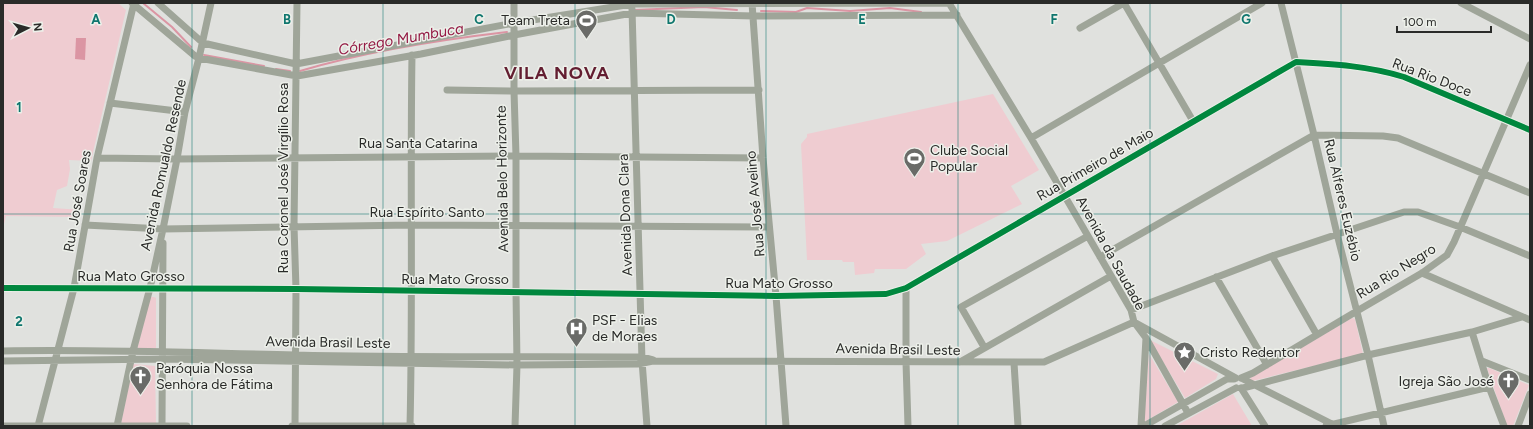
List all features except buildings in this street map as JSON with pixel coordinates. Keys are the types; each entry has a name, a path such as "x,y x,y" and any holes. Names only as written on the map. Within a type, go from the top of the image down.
{"street":[{"path":"133,3 195,56 297,76 632,13 754,16 956,14"},
{"name":"Rua José Soares","path":"38,426 74,288 97,158 133,3"},
{"path":"158,3 203,43 296,64 514,23 632,3 950,4"},
{"name":"Avenida Romualdo Resende","path":"117,426 133,351 150,288 177,159 185,112 200,58 211,3"},
{"name":"Rua Coronel José Virgílio Rosa","path":"294,426 296,358 294,226 297,3"},
{"name":"Avenida Belo Horizonte","path":"514,3 517,361 515,426"},
{"name":"Avenida Dona Clara","path":"632,3 642,360 647,426"},
{"name":"Rua José Avelino","path":"752,3 763,158 786,426"},
{"path":"1080,28 1124,3 1160,62 1193,121"},
{"path":"1031,138 1262,3"},
{"name":"Rua Alferes Euzébio","path":"1281,3 1314,135 1336,234 1368,355 1384,426"},
{"path":"1461,3 1530,38"},
{"name":"Avenida da Saudade","path":"950,4 1031,138 1131,310 1134,322 1146,338 1188,412"},
{"path":"294,426 411,426 410,157 412,55"},
{"name":"Rua Rio Doce","path":"1296,62 1343,65 1383,71 1404,78 1530,130"},
{"name":"Rua Primeiro de Maio","path":"906,288 1064,195 1296,62"},
{"name":"Rua Rio Negro","path":"1144,426 1227,379 1239,379 1253,373 1356,311 1422,274 1447,254 1530,65"},
{"path":"447,90 514,92 759,90"},
{"path":"110,103 185,112"},
{"path":"1100,257 1314,135 1383,136 1398,138 1530,193"},
{"name":"Rua Santa Catarina","path":"97,158 177,159 516,156 763,158"},
{"path":"1131,310 1272,256 1336,234 1411,211 1418,212 1460,227 1530,256"},
{"name":"Rua Espírito Santo","path":"86,225 163,229 515,224 639,227 769,227"},
{"path":"162,426 163,229"},
{"path":"984,347 961,307 1088,236"},
{"path":"1272,256 1317,335"},
{"path":"1422,274 1530,320"},
{"path":"959,362 1111,276"},
{"path":"1216,277 1267,365"},
{"name":"Rua Mato Grosso","path":"3,288 516,291 776,296 886,294 906,288"},
{"path":"906,288 908,426"},
{"path":"1240,388 1368,355 1472,332 1522,317"},
{"path":"1134,322 1239,379 1256,385 1331,426 1489,387"},
{"name":"Avenida Brasil Leste","path":"3,351 133,351 163,355 230,357 487,361 781,360 1044,362 1134,322"},
{"path":"1472,332 1489,387 1504,426"},
{"path":"1141,426 1146,338"},
{"path":"81,350 81,360"},
{"name":"Avenida Brasil Leste","path":"3,361 132,359 163,355"},
{"path":"1482,361 1530,380"},
{"path":"1014,362 1018,426"},
{"path":"1164,426 1188,412 1240,388 1245,384 1239,379"},
{"path":"1239,379 1233,384 1240,388 1265,426"},
{"path":"1518,426 1530,394"},
{"path":"3,426 187,426"}],"shaded area":[{"path":"3,3 118,3 126,10 91,161 69,160 70,169 67,186 57,190 53,208 81,210 78,217 6,216 3,228"},
{"path":"76,38 86,38 85,60 75,59"},
{"name":"Clube Social Popular","path":"993,94 1039,170 1011,186 1022,204 947,241 921,244 926,254 906,269 875,269 874,273 855,275 854,262 843,262 842,260 807,260 801,144 807,137 807,134"},
{"path":"150,297 156,298 156,350 137,350"},
{"path":"1352,318 1355,319 1363,354 1252,381 1250,378"},
{"path":"1150,340 1218,374 1216,379 1185,398"},
{"path":"1149,354 1178,402 1144,422"},
{"path":"133,364 155,366 156,423 121,424"},
{"path":"1487,368 1529,385 1513,426 1507,426"},
{"path":"1233,394 1252,426 1176,426"}],"waterway":[{"name":"Córrego Mumbuca","path":"143,3 172,27 191,47"},
{"name":"Córrego Mumbuca","path":"634,10 704,7 737,10"},
{"name":"Córrego Mumbuca","path":"761,11 796,12 807,8 850,11 890,8 921,12"},
{"name":"Córrego Mumbuca","path":"300,71 403,47 507,32"},
{"name":"Córrego Mumbuca","path":"204,55 264,66"},
{"name":"Córrego Mumbuca","path":"276,69 290,71"}],"cycle path":[{"path":"3,288 296,289 776,296 886,294 906,288 1296,62 1364,68 1391,73 1404,77 1530,130"}],"place":[{"name":"Team Treta","path":"586,40"},
{"name":"Clube Social Popular","path":"914,178"},
{"name":"PSF - Elias de Moraes","path":"576,348"},
{"name":"Cristo Redentor","path":"1185,372"},
{"name":"Paróquia Nossa Senhora de Fátima","path":"141,396"},
{"name":"Igreja São José","path":"1509,400"}],"district":[{"name":"VILA NOVA","path":"557,73"}]}
